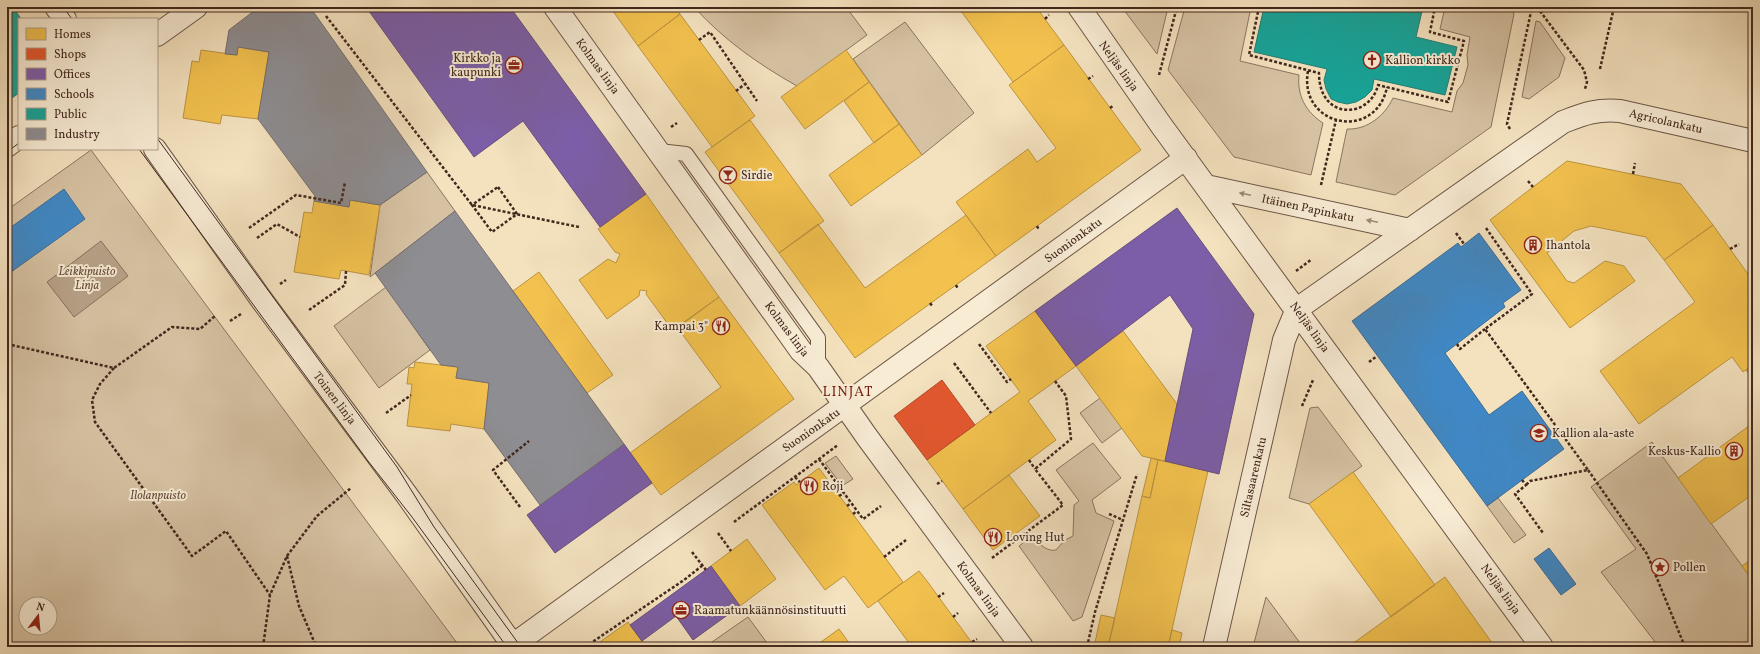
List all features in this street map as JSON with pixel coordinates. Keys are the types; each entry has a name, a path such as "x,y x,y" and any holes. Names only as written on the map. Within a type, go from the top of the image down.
{"street":[{"path":"56,7 64,18"},
{"path":"158,34 196,7"},
{"name":"Kolmas linja","path":"555,7 801,351 818,367 1022,647"},
{"name":"Neljäs linja","path":"1079,7 1206,186 1542,647"},
{"name":"Agricolankatu","path":"1579,116 1601,110 1620,111 1753,141"},
{"path":"1297,309 1563,122 1579,116"},
{"path":"7,146 18,138"},
{"name":"Toinen linja","path":"156,150 261,299 406,494 514,646"},
{"name":"Suonionkatu","path":"514,646 1186,158"},
{"name":"Itäinen Papinkatu","path":"1206,186 1410,230"},
{"name":"Siltasaarenkatu","path":"1214,647 1284,340 1297,309"}],"lane":[{"path":"659,151 686,154 707,181 818,338 818,367"}],"path":[{"path":"1158,75 1177,7"},
{"path":"1259,7 1249,55 1320,73 1321,91 1330,105 1348,110 1358,107 1375,95 1378,85 1448,102 1464,41 1430,32 1435,7"},
{"path":"1524,149 1507,124 1532,7"},
{"path":"1538,7 1584,70 1586,82 1579,116"},
{"path":"1600,69 1614,7"},
{"path":"1045,19 1050,15"},
{"path":"326,16 492,232 517,214"},
{"path":"699,40 710,32 757,101"},
{"path":"1308,71 1307,84 1310,97 1326,116 1336,120 1349,122 1365,118 1378,106 1387,87"},
{"path":"1088,80 1093,76"},
{"path":"736,91 745,84"},
{"path":"1110,108 1114,105"},
{"path":"1321,185 1336,120"},
{"path":"1633,174 1635,163"},
{"path":"1528,181 1533,187"},
{"path":"249,228 296,196 341,203 346,182"},
{"path":"472,205 498,187 517,214"},
{"path":"472,205 579,227"},
{"path":"257,238 277,224 300,237"},
{"path":"1037,226 1039,230"},
{"path":"1457,344 1460,349 1532,294 1486,228"},
{"path":"1456,233 1464,244"},
{"path":"1730,249 1739,244"},
{"path":"309,310 345,285 346,271"},
{"path":"956,285 958,289"},
{"path":"930,303 933,307"},
{"path":"215,316 200,329 172,326 114,368 100,384 92,400 95,422 192,556 226,531 270,595"},
{"path":"1485,329 1588,470 1647,554 1685,647"},
{"path":"7,344 114,368"},
{"path":"979,344 1007,382 1011,379"},
{"path":"1369,362 1377,356"},
{"path":"954,362 991,413"},
{"path":"1302,406 1313,380"},
{"path":"1036,469 1072,439 1066,396 1055,381"},
{"path":"386,413 411,395"},
{"path":"520,507 492,470 529,441"},
{"path":"734,522 838,445"},
{"path":"819,459 863,519 881,506"},
{"path":"992,558 1063,505 1029,460"},
{"path":"1543,532 1515,494 1530,482 1588,470"},
{"path":"1087,647 1095,612 1137,474"},
{"path":"795,476 800,482"},
{"path":"1522,480 1526,485"},
{"path":"938,484 942,481"},
{"path":"263,647 270,595 287,556 317,516 351,488"},
{"path":"840,496 844,493"},
{"path":"847,506 851,503"},
{"path":"853,514 857,511"},
{"path":"1109,514 1123,520"},
{"path":"718,533 731,552"},
{"path":"884,557 906,540"},
{"path":"692,552 706,570"},
{"path":"287,556 299,606 317,647"},
{"path":"585,647 668,591 703,565"},
{"path":"668,591 671,595"},
{"path":"938,597 944,593"},
{"path":"953,617 958,613"},
{"path":"972,642 976,639"},
{"path":"569,643 572,647"},
{"path":"290,647 299,645 317,647"}],"green space":[{"path":"694,7 846,7 867,35 797,86 742,51 705,19"},
{"path":"1128,7 1168,7 1157,54 1124,10"},
{"path":"1185,7 1251,7 1240,61 1299,75 1301,97 1307,109 1323,123 1311,175 1234,157 1168,70"},
{"path":"1445,7 1510,7 1514,14 1491,127 1395,195 1336,182 1347,129 1362,127 1375,120 1390,104 1393,98 1452,112 1457,91 1463,83 1468,65 1467,55 1470,37 1440,29"},
{"path":"1536,21 1540,22 1565,58 1559,77 1529,99 1522,97"},
{"path":"905,22 974,113 922,155 853,59"},
{"name":"Ilolanpuisto","path":"91,150 460,647 7,647 7,210"},
{"path":"427,172 455,211 370,277 380,205"},
{"path":"386,287 430,350 379,388 334,326"},
{"path":"1100,398 1122,428 1102,443 1080,413"},
{"path":"1318,407 1362,466 1309,504 1289,498 1310,408"},
{"path":"1652,442 1753,581 1753,647 1659,647 1601,572 1636,549 1591,487"},
{"path":"1093,443 1121,478 1092,500 1096,513 1114,521 1082,617 1073,621 1019,546 1032,536 1049,550 1056,550 1065,540 1073,536 1074,505 1079,501 1056,470"},
{"path":"836,456 853,479 842,486 825,463"},
{"path":"1498,498 1526,535 1514,543 1487,506"},
{"path":"1266,597 1303,647 1253,647"},
{"path":"748,617 770,647 715,647 712,642"}],"shaded area":[{"path":"101,241 128,276 74,317 47,282"}],"building: Homes":[{"path":"610,7 675,7 680,14 638,46"},
{"path":"958,7 1036,7 1064,45 1013,82"},
{"path":"680,14 755,116 712,147 638,46"},
{"path":"1064,45 1141,150 996,256 956,202 1028,149 1037,162 1056,148 1009,85"},
{"path":"238,47 269,52 258,119 222,115 220,124 183,118 192,61 199,62 201,50 237,55"},
{"path":"846,50 869,82 805,129 781,97"},
{"path":"869,82 899,124 874,143 844,101"},
{"path":"750,120 824,221 779,253 705,152"},
{"path":"899,124 922,155 851,206 829,175"},
{"name":"Ihantola","path":"1567,161 1681,184 1713,225 1664,260 1646,237 1591,226 1574,231 1547,253 1567,281 1574,283 1605,261 1624,266 1635,281 1570,328 1490,220"},
{"path":"646,194 719,297 673,331 646,294 647,291 640,290 639,296 607,319 579,280 608,259 616,263 620,254 615,252 598,229"},
{"path":"350,200 380,205 369,275 341,270 339,279 294,272 304,212 312,213 314,201 349,207"},
{"path":"966,215 996,256 855,358 779,253 818,224 865,288"},
{"path":"1713,225 1753,281 1753,365 1743,372 1732,357 1639,424 1600,371 1695,302 1664,260"},
{"path":"539,272 613,375 587,393 513,291"},
{"path":"719,297 794,399 661,495 630,453 721,387 677,327"},
{"path":"1035,311 1076,366 1028,401 1056,440 963,509 927,460 1020,392 986,346"},
{"path":"1123,331 1177,404 1165,461 1142,456 1076,366"},
{"path":"415,362 458,367 456,378 489,383 484,429 451,424 450,431 407,426 412,384 407,384 409,367 414,368"},
{"path":"1753,365 1753,380 1746,370"},
{"name":"Keskus-Kallio","path":"1753,423 1753,494 1711,524 1678,478"},
{"path":"1151,458 1158,460 1150,498 1142,496"},
{"path":"1158,460 1208,471 1168,647 1108,647 1142,496 1150,498"},
{"path":"819,468 903,582 868,608 844,576 825,590 762,505 794,482 796,485"},
{"path":"1353,472 1435,585 1391,617 1309,504"},
{"path":"1009,475 1040,516 993,550 963,509"},
{"path":"747,539 776,579 740,606 711,566"},
{"path":"1753,558 1753,581 1742,566"},
{"path":"919,571 975,647 912,647 878,601"},
{"path":"1445,577 1495,647 1420,647 1416,642 1409,647 1348,647"},
{"path":"1101,615 1115,618 1108,647 1094,647"},
{"path":"628,622 646,647 593,647 604,639"},
{"path":"839,629 852,647 814,647"},
{"path":"1172,630 1182,633 1179,647 1168,647"}],"building: Shops":[{"path":"942,380 975,425 927,460 894,416"}],"building: Offices":[{"path":"366,7 510,7 646,194 600,227 523,121 474,157"},
{"path":"1177,208 1254,314 1219,474 1165,461 1193,329 1170,295 1076,366 1035,311"},
{"path":"624,444 652,483 555,553 527,515"},
{"path":"711,566 740,606 693,640 676,616 642,641 630,625"}],"building: Schools":[{"path":"64,189 85,219 7,275 7,230"},
{"path":"1479,233 1521,290 1503,303 1505,307 1445,353 1489,415 1522,391 1564,449 1487,506 1352,321 1458,243 1461,247"},
{"path":"1549,548 1576,584 1561,595 1534,559"}],"building: Public":[{"path":"13,7 20,18 18,18 18,94 9,100 7,96 7,11"},
{"name":"Kallion kirkko","path":"1264,7 1291,7 1306,11 1307,7 1423,7 1416,37 1457,47 1445,95 1374,79 1372,90 1365,97 1356,102 1347,104 1331,99 1326,89 1324,80 1327,69 1254,52"}],"building: Industry":[{"path":"259,7 310,7 427,172 380,205 350,200 349,207 314,201 315,196 258,119 269,52 238,47 237,55 225,54 229,30"},
{"path":"455,211 624,444 540,505 484,429 489,383 456,378 458,367 441,365 375,273"}],"tram line":[{"path":"63,7 71,18"},
{"path":"158,139 397,467 434,527 521,647"},
{"path":"7,152 18,144"},
{"path":"140,150 368,461 412,517 507,647"}],"place":[{"name":"Kallion kirkko","path":"1372,60"},
{"name":"Kirkko ja kaupunki","path":"514,65"},
{"name":"Sirdie","path":"728,175"},
{"name":"Ihantola","path":"1533,245"},
{"name":"Kampai 3\"","path":"721,326"},
{"name":"Kallion ala-aste","path":"1539,433"},
{"name":"Keskus-Kallio","path":"1734,451"},
{"name":"Roji","path":"809,486"},
{"name":"Loving Hut","path":"993,537"},
{"name":"Pollen","path":"1660,567"},
{"name":"Raamatunkäännösinstituutti","path":"681,610"}],"district":[{"name":"LINJAT","path":"848,391"}],"park label":[{"name":"Leikkipuisto Linja","path":"87,278"}]}
